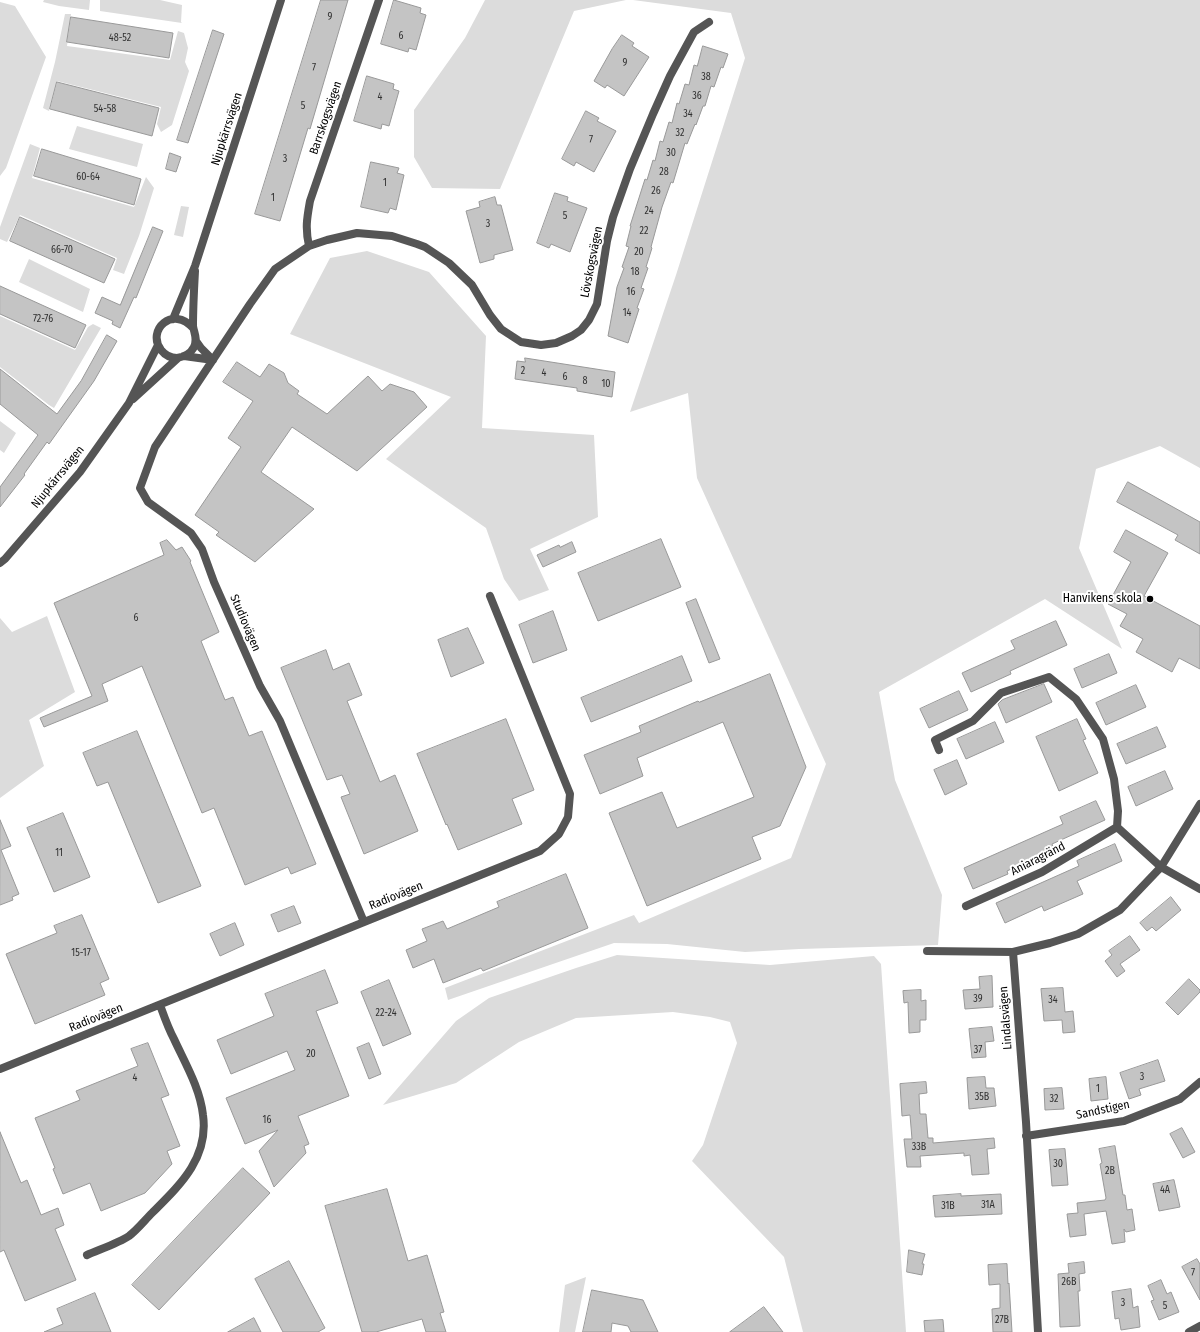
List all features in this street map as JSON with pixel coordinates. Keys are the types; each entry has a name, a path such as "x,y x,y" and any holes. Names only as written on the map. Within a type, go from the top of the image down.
{"street":[{"name":"Njupkärrsvägen","path":"0,563 80,472 129,403 158,345 157,338 160,327 164,323 174,319 195,266 282,0"},
{"name":"Barrskogsvägen","path":"309,246 306,233 310,201 379,0"},
{"name":"Lövskogsvägen","path":"231,333 275,269 309,246 356,233 392,236 425,247 444,259 472,285 490,315 501,329 521,342 541,345 556,343 572,336 581,330 589,320 597,304 607,241 613,217 630,169 653,114 670,76 694,32 709,22"},
{"name":"Njupkärrsvägen","path":"129,403 194,347 196,341 193,328 195,266"},
{"path":"174,319 184,320 193,328"},
{"name":"Studiovägen","path":"231,333 155,447 140,488 148,502 191,533 202,548 214,582 260,686 280,721 364,922"},
{"path":"196,341 213,360"},
{"path":"158,345 166,355 172,357 213,360"},
{"name":"Radiovägen","path":"0,1069 540,851 559,834 568,817 570,794 490,596"},
{"path":"938,750 935,740 973,722 1001,693 1049,676 1076,699 1103,739 1114,779 1118,811 1117,827 1161,867 1200,889"},
{"path":"927,950 1013,952 1050,944 1078,934 1120,910 1161,867 1200,804"},
{"name":"Aniaragränd","path":"966,906 1042,872 1086,847 1117,827"},
{"name":"Lindalsvägen","path":"1013,952 1038,1332"},
{"path":"87,1255 128,1236 182,1183 192,1168 200,1151 204,1130 200,1098 160,1005"},
{"name":"Sandstigen","path":"1026,1136 1124,1121 1180,1099 1200,1082"},
{"path":"1189,1332 1200,1326"}],"shaded area":[{"path":"44,0 90,0 89,10 59,6 43,2"},
{"path":"100,0 160,0 182,5 182,23 100,11"},
{"path":"485,0 626,0 574,11 500,189 432,188 414,157 414,110 465,38"},
{"path":"633,0 1200,0 1200,468 1160,446 1096,469 1079,548 1122,649 1045,599 879,692 895,780 942,895 938,945 745,952 667,944 614,943 448,1000 445,988 634,915 639,923 791,858 826,764 697,478 688,393 630,412 676,275 745,58 731,13"},
{"path":"0,2 15,6 46,57 6,168 0,176"},
{"path":"65,14 71,14 67,46 170,60 178,31 184,33 188,48 185,62 189,71 172,125 161,132 157,124 161,107 57,81 49,111 43,108 55,62"},
{"path":"77,126 143,144 137,167 69,149"},
{"path":"30,144 40,148 32,178 134,207 146,177 154,188 139,236 124,274 113,270 117,258 20,215 7,242 0,239 0,227"},
{"path":"181,206 189,207 183,237 174,235"},
{"path":"367,251 429,272 486,336 482,428 594,435 598,517 530,549 549,590 519,601 504,579 486,528 386,459 451,397 290,334 330,258"},
{"path":"29,259 90,289 83,312 19,282"},
{"path":"0,316 75,350 88,327 93,324 101,328 54,408 0,367"},
{"path":"0,421 16,433 4,453 0,450"},
{"path":"47,616 75,692 29,720 44,766 0,798 0,618 12,632"},
{"path":"617,955 770,965 874,956 881,964 906,1332 803,1332 784,1257 692,1161 703,1145 737,1043 730,1022 710,1017 673,1012 576,1018 519,1042 456,1083 383,1105 456,1021 489,998"},
{"path":"586,1277 575,1332 559,1332 565,1285"}],"building":[{"path":"321,0 348,0 310,129 308,128 280,221 255,214"},
{"path":"394,0 421,8 420,13 426,15 416,50 409,48 408,52 381,44"},
{"path":"71,17 173,33 169,58 67,42"},
{"path":"213,30 224,34 188,143 177,140"},
{"path":"622,35 634,43 632,46 649,57 624,96 607,85 605,88 594,81 612,49"},
{"path":"703,46 728,54 723,68 721,67 714,87 711,86 705,106 703,106 687,144 685,143 673,183 671,182 662,207 646,267 648,268 641,288 644,289 637,308 639,309 628,343 608,336 617,287 624,268 622,267 629,247 626,246 630,226 645,179 647,180 653,160 655,161 660,141 663,142 669,122 672,123 677,103 679,104 685,84 689,85 694,65 697,66"},
{"path":"367,76 394,84 393,89 399,91 389,126 382,124 381,129 354,121"},
{"path":"57,82 159,108 152,136 50,109"},
{"path":"586,111 599,118 597,121 616,131 594,172 576,162 574,166 562,159"},
{"path":"42,149 141,179 134,205 34,176"},
{"path":"170,153 181,157 176,172 166,169"},
{"path":"371,162 399,168 397,173 404,175 396,210 390,208 388,213 361,207"},
{"path":"555,193 568,197 567,201 587,208 570,252 551,244 549,248 537,243"},
{"path":"495,197 497,205 501,205 513,250 494,255 494,259 480,263 466,211 480,207 479,202"},
{"path":"20,217 115,259 104,283 10,241"},
{"path":"153,227 163,231 136,298 134,297 120,328 112,324 113,321 95,313 102,297 120,305"},
{"path":"0,286 86,325 75,348 0,314"},
{"path":"107,335 117,341 94,381 49,444 47,442 24,474 25,475 0,507 0,487 38,435 0,404 0,369 57,414 81,381"},
{"path":"525,358 615,372 612,397 577,391 577,388 515,379 517,361 525,362"},
{"path":"237,362 260,377 269,364 284,373 288,383 299,391 297,394 327,414 368,376 382,391 390,384 414,392 427,407 357,471 292,427 261,472 314,509 255,562 216,535 219,532 195,515 241,447 228,438 253,401 223,382"},
{"path":"1128,482 1200,522 1200,554 1175,540 1178,535 1117,502"},
{"path":"1126,530 1168,553 1144,596 1200,626 1200,669 1179,658 1172,672 1136,652 1143,639 1120,626 1127,614 1108,604 1131,562 1114,552"},
{"path":"661,539 681,587 598,621 578,573"},
{"path":"167,540 176,550 182,547 191,561 190,562 219,632 201,641 225,700 233,697 249,736 262,731 316,864 291,874 288,867 245,885 214,808 202,813 142,666 102,684 108,701 44,727 40,718 92,696 54,603 164,555 160,543"},
{"path":"572,542 576,552 543,567 537,555 559,545 560,547"},
{"path":"696,599 720,659 709,663 686,603"},
{"path":"553,611 567,650 533,663 519,625"},
{"path":"1056,621 1067,645 1010,671 1011,674 971,692 962,673 1015,649 1011,641"},
{"path":"468,628 484,663 451,677 438,640"},
{"path":"326,650 333,670 349,663 362,695 347,701 380,782 395,775 418,831 364,854 341,797 350,794 342,775 327,780 281,668"},
{"path":"1109,654 1117,673 1082,688 1074,669"},
{"path":"682,656 692,681 591,722 581,698"},
{"path":"770,674 806,767 780,826 752,837 761,859 647,906 609,813 662,792 677,828 754,797 723,722 637,758 643,776 600,794 584,755 641,732 639,726 698,701 699,702"},
{"path":"1044,684 1052,702 1006,723 998,704 1002,700"},
{"path":"1136,685 1146,707 1106,725 1096,703"},
{"path":"959,691 968,710 929,728 920,709"},
{"path":"506,719 534,790 512,799 522,824 458,850 447,824 446,825 417,754"},
{"path":"1077,719 1086,739 1083,740 1098,773 1059,791 1036,737"},
{"path":"995,722 1004,742 966,759 957,739"},
{"path":"1157,727 1166,747 1126,764 1117,744"},
{"path":"137,731 201,886 158,903 108,782 97,786 83,753"},
{"path":"957,760 967,784 945,795 934,770"},
{"path":"1165,771 1173,789 1136,806 1128,787"},
{"path":"1096,801 1105,820 1052,844 1054,849 1007,871 1008,874 973,889 964,868 1063,824 1060,817"},
{"path":"63,813 90,877 54,892 27,828"},
{"path":"0,820 11,846 1,850 19,894 12,897 13,900 0,905"},
{"path":"1115,844 1122,861 1077,881 1083,894 1044,911 1042,906 1005,923 996,903 1079,866 1077,861"},
{"path":"566,874 588,928 483,971 481,968 443,983 434,959 413,968 406,950 427,941 422,929 443,921 447,929 499,907 497,902"},
{"path":"1171,897 1181,910 1156,931 1152,927 1147,931 1140,923"},
{"path":"294,906 301,923 278,932 271,915"},
{"path":"82,915 109,979 100,983 105,995 35,1024 6,954 57,933 54,926"},
{"path":"235,923 244,945 220,956 210,934"},
{"path":"1130,936 1140,950 1120,964 1125,971 1117,977 1105,961 1112,955 1109,951"},
{"path":"325,970 338,1003 316,1011 349,1096 298,1116 309,1144 304,1146 306,1153 274,1187 259,1151 278,1130 245,1144 226,1098 295,1070 287,1051 231,1074 217,1040 274,1016 265,994"},
{"path":"992,976 993,1007 965,1009 963,990 980,989 979,977"},
{"path":"1189,979 1200,990 1200,992 1178,1015 1166,1003"},
{"path":"389,980 411,1034 383,1046 361,992"},
{"path":"1063,988 1065,1012 1073,1011 1075,1032 1063,1033 1062,1020 1044,1021 1041,989"},
{"path":"921,990 921,1001 926,1000 926,1020 920,1020 920,1032 909,1033 908,1002 904,1003 903,991"},
{"path":"992,1027 994,1041 985,1042 986,1057 972,1058 969,1029"},
{"path":"148,1043 169,1095 161,1098 180,1146 167,1151 172,1164 145,1193 101,1211 90,1183 63,1194 53,1169 55,1168 35,1118 80,1100 76,1091 138,1066 131,1049"},
{"path":"369,1043 381,1074 369,1079 357,1048"},
{"path":"1158,1060 1165,1081 1139,1089 1141,1095 1129,1099 1120,1073"},
{"path":"985,1077 986,1088 994,1088 996,1106 969,1109 967,1078"},
{"path":"1106,1077 1108,1099 1091,1101 1089,1079"},
{"path":"926,1082 927,1093 919,1094 920,1114 926,1114 928,1138 933,1138 933,1143 994,1138 995,1148 987,1149 989,1174 972,1175 970,1155 964,1156 964,1153 920,1156 921,1167 907,1167 904,1139 912,1139 910,1115 902,1116 900,1084"},
{"path":"1062,1088 1064,1109 1045,1110 1044,1089"},
{"path":"1182,1128 1195,1152 1183,1158 1170,1134"},
{"path":"0,1132 21,1183 27,1180 41,1215 58,1208 64,1225 55,1229 76,1280 25,1301 4,1250 0,1252"},
{"path":"1115,1146 1123,1195 1125,1195 1127,1210 1132,1209 1135,1230 1126,1232 1124,1229 1125,1242 1112,1244 1106,1211 1084,1214 1086,1235 1070,1237 1067,1214 1078,1213 1077,1203 1105,1200 1106,1198 1099,1149"},
{"path":"1065,1149 1068,1185 1052,1186 1049,1150"},
{"path":"243,1168 270,1193 159,1310 132,1285"},
{"path":"1174,1180 1180,1207 1159,1211 1153,1184"},
{"path":"387,1189 408,1261 427,1255 444,1312 440,1313 446,1332 426,1332 422,1319 376,1332 362,1332 325,1206"},
{"path":"961,1194 961,1196 1001,1194 1002,1214 935,1217 933,1196"},
{"path":"909,1250 925,1254 922,1264 924,1264 922,1275 907,1272"},
{"path":"1197,1259 1200,1264 1200,1300 1182,1267"},
{"path":"289,1261 325,1328 318,1332 283,1332 255,1279"},
{"path":"1084,1262 1085,1273 1079,1274 1080,1291 1078,1291 1080,1326 1060,1327 1058,1274 1069,1273 1068,1264"},
{"path":"1007,1264 1012,1332 993,1332 992,1309 1000,1308 1000,1284 989,1285 988,1265"},
{"path":"1161,1280 1167,1294 1171,1292 1179,1312 1159,1320 1151,1301 1154,1300 1148,1286"},
{"path":"1131,1289 1133,1308 1138,1306 1140,1327 1121,1330 1119,1318 1115,1319 1112,1292"},
{"path":"592,1290 643,1300 658,1332 631,1332 628,1326 612,1323 611,1332 583,1332"},
{"path":"95,1293 111,1332 44,1332 63,1324 57,1309"},
{"path":"764,1307 783,1332 730,1332"},
{"path":"254,1318 261,1332 228,1332"},
{"path":"943,1320 944,1332 925,1332 924,1321"}],"place":[{"name":"Hanvikens skola","path":"1150,599"}]}
